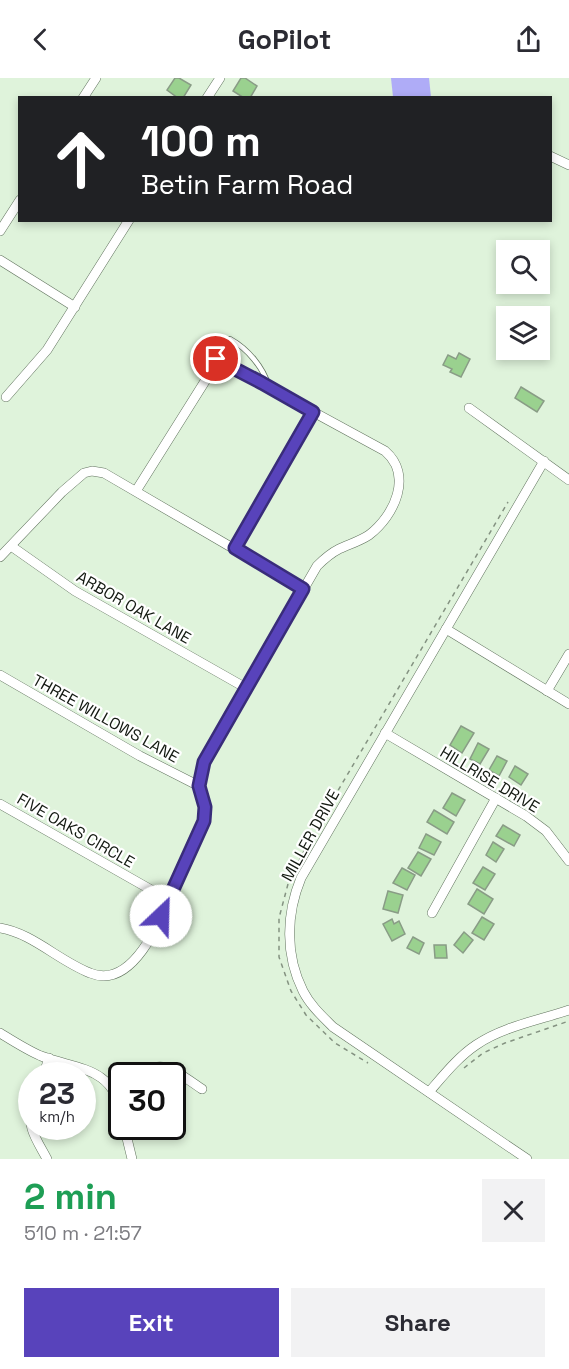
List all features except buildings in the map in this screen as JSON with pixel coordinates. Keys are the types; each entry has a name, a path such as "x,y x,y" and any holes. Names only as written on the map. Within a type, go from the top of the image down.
{"street":[{"path":"84,96 96,78"},
{"path":"208,96 220,78"},
{"path":"552,157 569,165"},
{"path":"0,231 18,203"},
{"path":"6,397 47,350 128,222"},
{"path":"0,260 75,307"},
{"path":"0,928 14,932 91,974 103,977 117,972 137,957 154,933 204,821 205,807 199,786 204,762 317,566 338,549 362,540 376,528 397,497 401,483 397,465 385,451 216,359 207,378 136,491"},
{"path":"469,408 569,480"},
{"path":"235,548 313,412"},
{"name":"MILLER DRIVE","path":"527,1159 333,1027 303,992 293,966 289,940 290,914 301,878 543,461"},
{"path":"0,557 62,492 84,473 104,472 303,589"},
{"name":"ARBOR OAK LANE","path":"11,546 75,591 246,688"},
{"path":"446,629 569,704"},
{"path":"547,691 569,654"},
{"name":"THREE WILLOWS LANE","path":"0,675 140,756 199,786"},
{"name":"HILLRISE DRIVE","path":"385,733 546,831 569,861"},
{"path":"432,913 495,798"},
{"name":"FIVE OAKS CIRCLE","path":"0,804 169,900"},
{"path":"429,1092 476,1044 497,1034 569,1010"},
{"path":"0,1033 39,1055 85,1068 96,1074 108,1085"},
{"path":"48,1062 49,1058"},
{"path":"186,1078 202,1089"},
{"path":"35,1140 47,1159"},
{"path":"127,1140 132,1159"}],"lane":[{"path":"216,359 220,349 230,339 238,343 264,371 269,387"}],"path":[{"path":"299,862 313,833 511,498"},
{"path":"290,881 285,891 279,918 279,957 291,991 306,1015 335,1043 375,1067"},
{"path":"462,1070 483,1053 569,1021"}],"shaded area":[{"path":"391,78 429,78 431,96 393,96"}],"route":[{"path":"161,916 204,821 205,807 199,786 204,762 303,589 235,548 313,412 216,359"}]}
